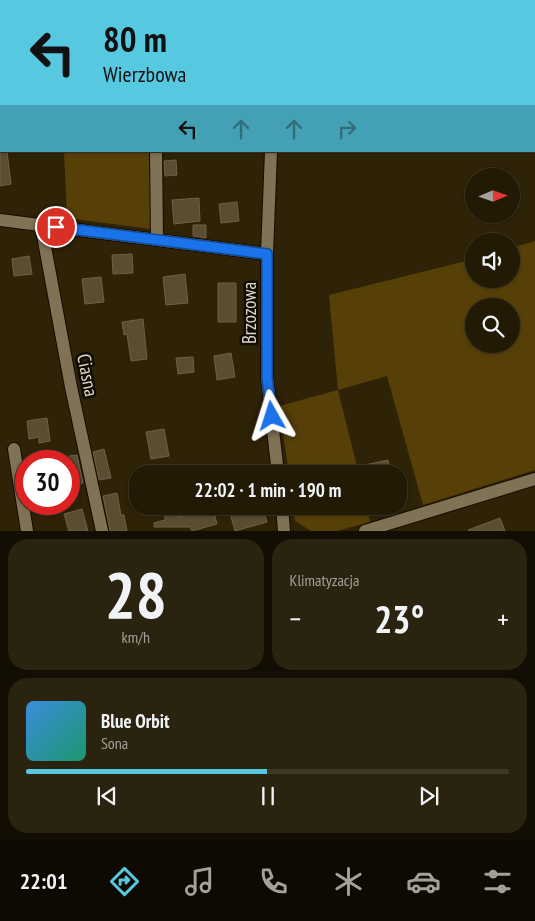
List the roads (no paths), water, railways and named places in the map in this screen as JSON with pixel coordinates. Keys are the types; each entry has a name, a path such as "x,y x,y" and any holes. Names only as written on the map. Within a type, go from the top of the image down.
{"street":[{"path":"156,152 158,239"},
{"name":"Brzozowa","path":"271,152 267,254 267,377 277,465"},
{"path":"0,220 267,254"},
{"name":"Ciasna","path":"41,225 71,387 102,531"},
{"path":"14,449 27,531"},
{"path":"365,531 535,479"},
{"path":"283,515 284,531"}]}
